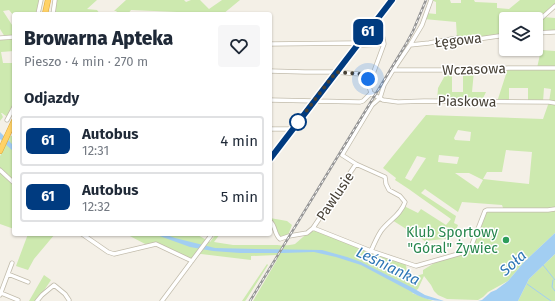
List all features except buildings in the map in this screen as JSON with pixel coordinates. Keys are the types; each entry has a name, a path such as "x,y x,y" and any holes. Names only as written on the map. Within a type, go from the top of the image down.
{"highway":[{"path":"45,12 48,0"},
{"path":"1,149 12,125"}],"street":[{"path":"38,12 41,0"},
{"path":"53,12 55,0"},
{"path":"272,156 392,0"},
{"path":"371,251 380,232 401,211 405,202 400,196 389,190 385,177 356,164 343,157 342,154 372,105 380,98 384,86 393,70 422,25 431,0"},
{"path":"543,17 555,6"},
{"path":"368,79 373,74 384,44 379,25 375,22"},
{"path":"543,33 555,32"},
{"name":"Łęgowa","path":"410,45 457,38 471,40 499,36"},
{"path":"0,38 12,37"},
{"path":"272,44 384,44"},
{"name":"Wczasowa","path":"393,70 444,70 465,72 508,68 555,68"},
{"path":"272,71 363,74 368,79 371,93 360,102 272,100"},
{"name":"Piaskowa","path":"371,93 383,100 398,102 555,103"},
{"path":"7,120 12,110"},
{"path":"272,129 293,129"},
{"name":"Pawlusie","path":"313,228 356,164"},
{"path":"0,170 12,181"},
{"path":"272,224 277,236 280,239 307,233 313,228 371,251 416,266 465,252 471,247 485,211 487,210 555,209"},
{"path":"85,236 108,252 114,254 156,244 192,261"},
{"path":"162,301 211,236"},
{"path":"12,264 0,294 18,300"},
{"path":"8,274 28,282"},
{"path":"37,301 54,285 65,294 69,300"}],"green space":[{"path":"0,0 41,0 38,12 12,12 12,14 9,10 3,11 12,25 12,51 1,52 3,63 12,63 12,106 8,115 6,116 1,113 3,117 0,121 0,38 5,37 0,29"},
{"path":"56,0 97,0 87,9 97,10 98,12 53,12"},
{"path":"126,0 184,0 186,2 191,0 200,0 209,9 222,0 240,0 225,12 114,11"},
{"path":"431,0 450,0 451,3 461,3 461,0 474,0 475,2 497,3 497,8 509,9 520,0 555,0 555,6 547,14 543,14 543,12 499,12 499,36 471,40 457,38 456,22 424,19 426,13 436,14 436,2"},
{"path":"543,17 555,18 555,32 543,33"},
{"path":"543,50 555,51 555,233 524,262 508,281 488,292 478,300 447,299 438,295 424,276 418,289 412,293 433,301 253,301 277,260 277,255 251,256 251,260 201,254 197,255 192,261 156,244 149,246 130,236 200,236 210,242 214,236 218,236 214,242 233,245 284,245 295,244 313,228 401,261 406,265 408,273 412,277 423,274 423,270 441,259 456,255 471,247 475,247 474,243 486,212 530,208 503,208 502,205 462,202 458,212 425,189 421,193 456,216 454,223 458,225 453,238 425,241 392,220 404,206 418,213 421,209 446,225 451,219 395,180 396,178 383,168 426,115 543,119 549,102 551,89 544,88 543,102 528,102 528,88 509,88 509,102 497,102 508,68 537,68 540,56 543,56","holes":["458,130 471,132 470,141 455,140 454,138","506,150 532,152 529,184 483,179 487,172 502,172","439,155 459,157 457,164 438,162","417,156 426,158 411,181 405,178","455,173 469,173 483,180 478,189"]},
{"path":"448,70 452,71 452,92 463,92 463,72 474,71 472,92 486,92 481,102 437,101 438,88"},
{"path":"9,136 12,136 12,228 0,224 0,156"},
{"path":"272,218 287,221 292,225 288,235 281,239 272,222"},
{"path":"27,236 53,236 34,259 28,270 16,266"},
{"path":"555,254 555,301 518,301 529,279"},
{"path":"267,264 268,265 246,300 242,301"},
{"path":"44,275 51,280 37,301 29,301"}],"water":[{"path":"0,132 12,144 12,150 0,139"},
{"path":"555,233 555,254 529,279 518,301 478,301 482,300 508,281 524,262"},
{"path":"160,236 170,236 215,248 322,250 361,262 425,295 444,301 431,300 422,297 361,265 314,252 240,253 213,251 190,247"}],"waterway":[{"path":"543,265 555,280"},
{"path":"553,280 552,287 555,291"},
{"path":"527,284 551,301"}],"railway":[{"path":"250,301 406,44 426,0"}],"bus line":[{"name":"61","path":"272,156 392,0"}],"place":[{"name":"Klub Sportowy \"Góral\" Żywiec","path":"506,240"}],"route":[{"path":"298,122 336,72 363,74 368,79"}],"water label":[{"name":"Soła","path":"513,263"},
{"name":"Leśnianka","path":"388,266"}]}
